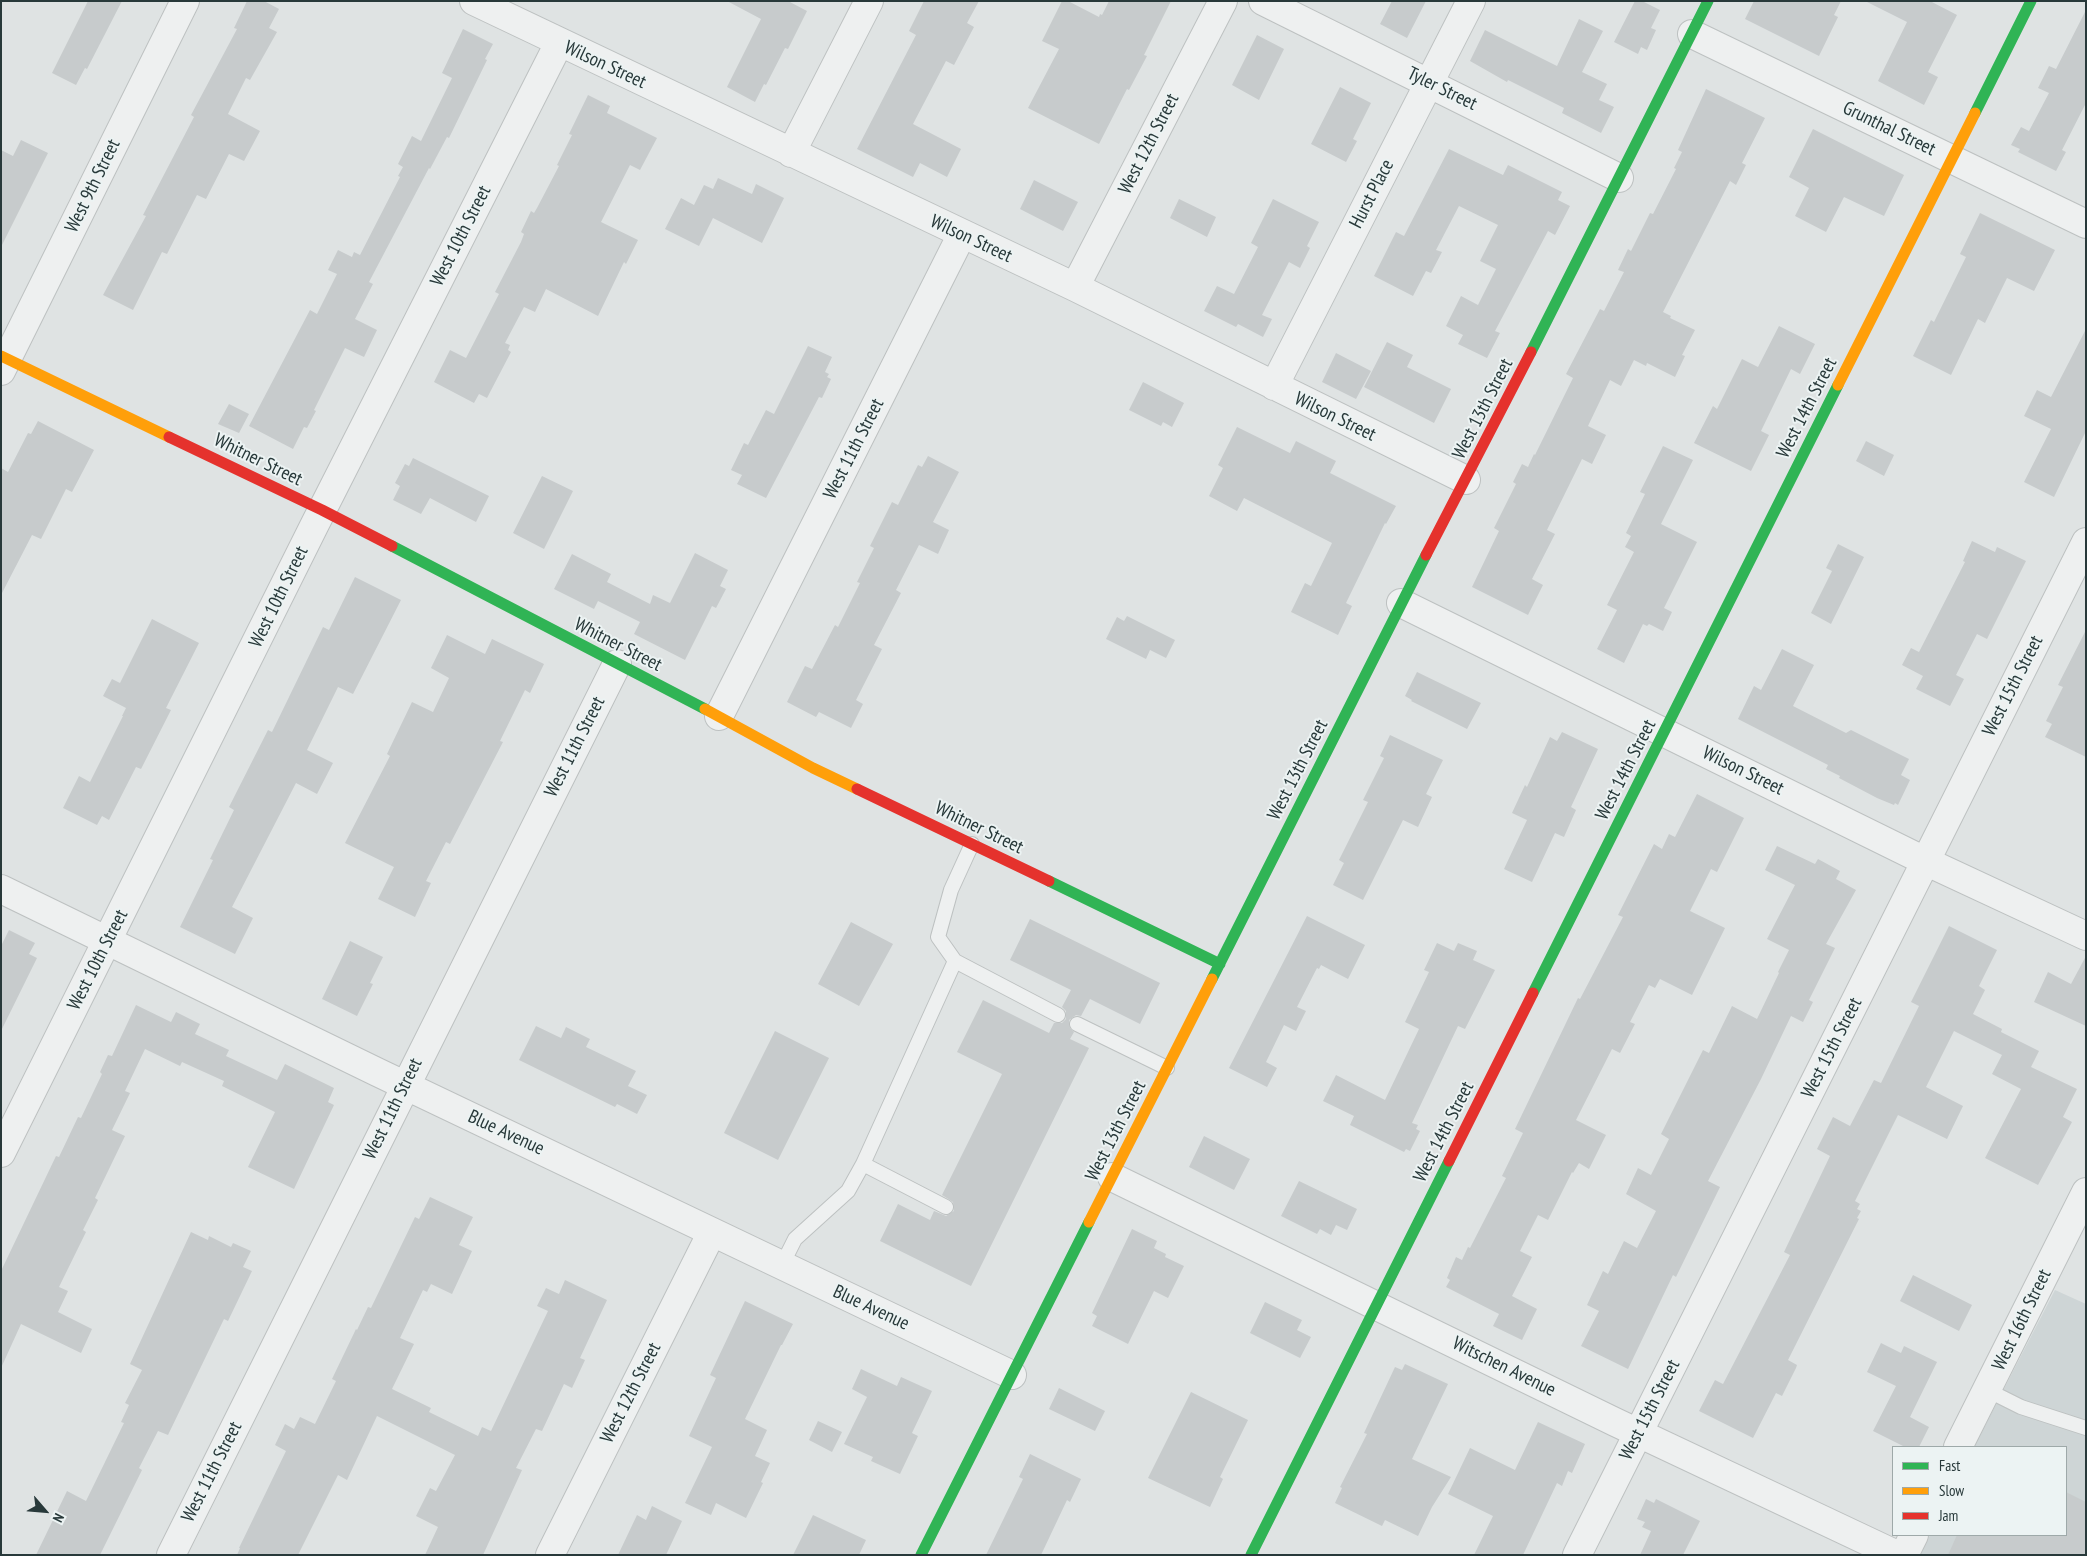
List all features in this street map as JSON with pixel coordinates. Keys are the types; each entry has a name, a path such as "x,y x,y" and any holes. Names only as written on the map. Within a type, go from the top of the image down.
{"street":[{"name":"West 9th Street","path":"3,362 185,1"},
{"name":"Wilson Street","path":"474,1 511,9 559,43 1075,288 1466,480"},
{"path":"791,153 869,1"},
{"name":"West 12th Street","path":"1075,288 1223,1"},
{"name":"Tyler Street","path":"1263,1 1430,82 1619,178"},
{"name":"Hurst Place","path":"1274,386 1472,1"},
{"name":"West 13th Street","path":"922,1555 1401,603 1466,480 1708,1"},
{"name":"West 14th Street","path":"1251,1555 2032,1"},
{"name":"Grunthal Street","path":"1692,34 2086,224"},
{"name":"West 10th Street","path":"1,1153 322,510 559,43"},
{"name":"West 11th Street","path":"719,716 962,234"},
{"name":"Whitner Street","path":"3,362 322,510 719,716 813,768 1220,964"},
{"name":"West 15th Street","path":"1577,1555 2086,542"},
{"name":"Wilson Street","path":"1401,603 1926,861 2086,936"},
{"name":"West 11th Street","path":"171,1555 617,664"},
{"name":"Blue Avenue","path":"1,889 405,1086 1012,1375"},
{"name":"Witschen Avenue","path":"1112,1177 1639,1433 1897,1555"},
{"name":"West 16th Street","path":"1959,1446 2086,1192"},
{"name":"West 12th Street","path":"550,1555 712,1232"},
{"path":"1904,1555 1914,1536"}],"lane":[{"path":"972,844 951,890 938,937 955,962 1058,1015"},
{"path":"782,1266 796,1239 848,1192 863,1164 955,962"},
{"path":"1077,1024 1168,1068"},
{"path":"863,1164 946,1207"},
{"path":"1987,1390 2021,1407 2086,1428"}],"shaded area":[{"path":"2055,1290 2086,1304 2086,1555 1920,1555 1930,1536 2067,1536 2067,1446 1975,1446"}],"building":[{"path":"88,1 122,1 87,69 85,68 76,85 52,73"},
{"path":"247,1 264,1 279,9 269,28 277,32 250,80 246,78 228,114 260,131 244,161 229,154 206,199 197,195 167,254 162,252 133,310 103,295 146,216 143,215 194,117 191,115 237,29 234,28"},
{"path":"727,1 788,1 807,11 788,49 785,48 755,102 727,87 761,19"},
{"path":"924,1 979,1 967,23 974,27 954,65 946,61 913,124 961,149 947,177 920,163 913,177 857,149 916,35 909,31"},
{"path":"1062,1 1068,1 1099,17 1109,1 1171,1 1144,55 1147,56 1129,90 1127,89 1099,144 1028,108 1059,49 1042,41"},
{"path":"1392,1 1426,1 1407,38 1380,24"},
{"path":"1635,1 1642,1 1660,10 1651,28 1656,30 1647,50 1641,47 1638,54 1614,42"},
{"path":"1754,1 1841,1 1834,15 1838,17 1819,56 1745,19"},
{"path":"1865,1 1930,1 1957,15 1928,72 1938,77 1924,105 1878,81 1907,22"},
{"path":"2086,10 2086,103 2062,150 2066,152 2056,171 2018,152 2020,149 2011,145 2021,127 2029,131 2049,93 2038,88 2049,66 2056,69"},
{"path":"1579,19 1603,31 1582,72 1607,84 1599,100 1614,107 1601,133 1562,113 1564,108 1508,80 1507,82 1470,61 1485,30 1557,66"},
{"path":"463,29 493,44 485,59 487,60 449,138 447,137 429,168 369,282 373,284 355,319 377,330 364,357 345,348 314,410 316,411 307,428 304,427 293,449 249,426 310,310 317,314 337,274 328,270 338,250 352,257 354,252 360,255 400,177 398,176 403,167 398,164 412,136 421,141 452,78 442,73"},
{"path":"1257,35 1284,49 1259,100 1232,85"},
{"path":"1340,87 1371,103 1353,139 1357,141 1346,162 1311,144"},
{"path":"1706,89 1765,118 1742,163 1746,165 1736,185 1730,181 1663,312 1671,316 1670,318 1695,330 1682,355 1685,356 1675,377 1647,363 1646,366 1634,360 1621,386 1610,380 1588,426 1606,435 1592,464 1582,459 1547,530 1555,534 1532,579 1543,585 1528,615 1472,587 1499,531 1494,528 1516,484 1513,482 1522,464 1528,467 1535,455 1573,378 1566,374 1600,309 1604,311 1624,272 1618,270 1628,249 1631,251 1650,213 1653,214 1676,169 1674,168 1682,152 1678,150"},
{"path":"588,95 610,106 607,113 657,138 640,170 630,165 601,222 638,240 626,264 624,262 598,316 546,289 535,312 524,307 505,343 510,345 508,350 511,352 487,398 479,394 474,403 434,382 450,350 466,358 499,294 495,292 521,242 524,234 521,232 531,211 534,213 559,166 557,165 572,135 569,134"},
{"path":"1813,129 1904,175 1884,216 1844,197 1826,232 1795,216 1809,188 1789,177"},
{"path":"21,140 48,153 1,247 1,150 13,156"},
{"path":"1449,149 1503,175 1508,165 1562,192 1558,200 1570,206 1555,235 1548,231 1495,331 1500,333 1487,358 1458,344 1463,335 1446,326 1461,296 1478,305 1496,269 1480,261 1498,225 1459,206 1436,250 1442,252 1431,273 1426,271 1413,296 1374,276 1396,232 1404,236"},
{"path":"718,178 752,194 756,184 784,198 762,243 713,218 699,246 665,229 681,198 694,205 704,185 713,189"},
{"path":"1034,180 1078,202 1063,231 1020,209"},
{"path":"1179,199 1216,217 1207,237 1170,218"},
{"path":"1273,199 1319,222 1307,246 1310,248 1300,268 1289,262 1262,315 1272,319 1263,337 1238,324 1236,327 1204,311 1217,286 1234,294 1258,247 1251,243"},
{"path":"1980,213 2055,250 2034,291 2007,278 1985,323 1978,319 1951,375 1913,356 1931,320 1934,322 1966,257 1960,254"},
{"path":"1779,326 1815,344 1800,374 1791,369 1761,431 1769,435 1751,471 1694,443 1713,406 1717,409 1742,359 1758,367"},
{"path":"2086,329 2086,431 2054,497 2024,482 2051,429 2024,416 2037,390 2051,397"},
{"path":"1387,342 1413,355 1407,367 1451,389 1434,423 1364,387"},
{"path":"808,346 832,357 825,372 829,374 827,377 831,379 822,398 819,397 766,498 737,484 742,475 731,470 744,443 748,445 766,410 774,414"},
{"path":"1336,353 1371,371 1356,399 1322,382"},
{"path":"1143,382 1184,403 1172,427 1163,422 1161,426 1129,410"},
{"path":"229,404 249,414 239,433 218,424"},
{"path":"38,421 94,450 72,492 66,489 41,539 32,535 1,595 1,468 8,472 28,433 31,434"},
{"path":"1237,427 1290,453 1296,441 1336,461 1330,473 1396,506 1385,523 1346,603 1352,606 1338,635 1291,612 1305,583 1311,586 1332,543 1244,498 1237,511 1209,496 1223,468 1218,465"},
{"path":"1866,441 1894,455 1884,476 1856,461"},
{"path":"1663,446 1693,460 1661,524 1697,542 1664,608 1672,612 1663,631 1649,624 1647,626 1643,624 1624,663 1597,649 1617,610 1607,605 1634,552 1625,547 1631,536 1626,533 1645,494 1640,492"},
{"path":"928,456 959,472 933,522 949,530 938,554 919,545 896,590 901,593 874,645 882,649 856,700 863,704 851,728 819,712 816,717 787,702 805,666 812,669 835,625 838,627 860,583 857,582 874,548 870,546 892,502 898,505 918,465 922,467"},
{"path":"413,458 489,496 476,522 430,498 421,514 393,500 400,486 395,483 405,464 409,466"},
{"path":"542,476 573,491 544,549 513,533"},
{"path":"1972,541 1995,552 1997,547 2026,561 1987,639 1977,634 1956,675 1964,679 1950,706 1916,689 1923,676 1902,665 1911,648 1919,652 1965,562 1963,561"},
{"path":"1838,544 1864,557 1831,624 1811,613 1832,571 1826,568"},
{"path":"695,553 728,570 720,586 726,589 716,608 712,606 685,660 634,634 640,622 598,601 594,609 554,589 572,554 611,574 607,582 650,604 653,595 670,603"},
{"path":"355,577 401,600 353,694 338,687 307,750 333,763 317,794 296,783 232,907 253,918 235,954 180,927 213,860 210,859 234,810 229,807 268,730 272,732 323,627 329,630"},
{"path":"1127,616 1175,640 1166,658 1150,650 1146,659 1106,639 1117,617 1124,621"},
{"path":"152,619 199,643 166,708 171,710 141,769 136,767 109,820 102,816 97,825 63,808 79,776 90,782 123,716 126,708 103,696 112,679 120,683"},
{"path":"2086,630 2086,757 2045,737 2052,724 2046,721 2063,687 2058,685"},
{"path":"447,635 485,654 492,639 544,664 530,693 525,690 500,741 503,742 450,844 446,842 426,881 431,883 415,917 378,899 394,867 345,843 390,756 387,754 412,702 433,712 449,678 431,668"},
{"path":"1782,649 1814,665 1793,706 1846,733 1851,730 1909,759 1901,775 1910,780 1898,805 1877,798 1839,778 1840,776 1826,769 1828,765 1738,719 1754,686 1761,690"},
{"path":"1417,672 1481,703 1467,729 1411,701 1405,696"},
{"path":"1562,732 1598,749 1571,807 1576,810 1564,837 1555,833 1532,882 1504,869 1527,820 1512,813 1525,785 1527,787 1550,737 1557,741"},
{"path":"1390,735 1443,760 1426,794 1432,797 1418,827 1403,820 1363,900 1333,885 1344,863 1339,860 1368,802 1363,800 1384,758 1380,756"},
{"path":"1697,794 1744,818 1717,872 1711,869 1690,911 1725,928 1692,995 1660,979 1655,988 1649,985 1630,1022 1635,1024 1620,1053 1612,1049 1576,1120 1606,1135 1589,1169 1579,1163 1572,1172 1548,1220 1538,1215 1520,1251 1532,1257 1512,1296 1537,1309 1522,1340 1493,1326 1499,1314 1446,1287 1450,1280 1447,1278 1456,1257 1462,1260 1468,1247 1470,1248 1506,1178 1502,1176 1523,1133 1515,1129 1578,998 1580,999 1623,917 1618,915 1654,844 1662,849 1669,834 1675,837"},
{"path":"1777,846 1815,864 1818,859 1840,871 1836,879 1856,890 1826,944 1835,948 1809,1000 1813,1002 1803,1022 1791,1016 1761,1079 1708,1181 1720,1187 1676,1277 1673,1275 1628,1369 1581,1346 1599,1311 1587,1305 1603,1271 1608,1274 1624,1241 1637,1248 1656,1211 1626,1194 1638,1168 1651,1175 1669,1139 1661,1134 1703,1050 1709,1053 1732,1006 1757,1019 1789,950 1767,939 1795,885 1765,870"},
{"path":"1307,916 1365,945 1348,979 1321,965 1319,969 1317,968 1297,1007 1306,1011 1296,1031 1284,1025 1266,1062 1277,1068 1267,1087 1229,1068"},
{"path":"1030,919 1160,983 1140,1024 1090,999 1081,1016 1076,1015 1069,1020 1070,1028 1074,1032 1070,1039 1089,1048 971,1286 880,1241 898,1204 930,1220 934,1211 946,1216 954,1211 953,1202 942,1195 1002,1074 957,1052 983,1000 1049,1033 1054,1023 1062,1023 1066,1019 1066,1011 1062,1007 1071,990 1010,960"},
{"path":"851,922 893,944 859,1006 818,984"},
{"path":"1949,926 1997,950 1979,986 1985,990 1973,1014 2002,1029 2001,1032 2039,1051 2031,1067 2077,1089 2063,1117 2072,1122 2038,1185 1985,1158 2021,1089 1992,1074 2002,1055 1954,1031 1926,1087 1963,1106 1947,1139 1898,1115 1855,1201 1860,1204 1857,1209 1861,1211 1857,1218 1859,1219 1788,1360 1797,1365 1796,1368 1782,1396 1776,1393 1753,1438 1699,1411 1715,1380 1723,1384 1790,1255 1784,1252 1830,1156 1817,1149 1833,1117 1850,1126 1874,1080 1881,1083 1919,1006 1911,1002"},
{"path":"9,930 35,943 29,954 37,958 1,1031 1,946"},
{"path":"350,941 383,957 370,983 373,984 357,1016 322,999"},
{"path":"1437,943 1454,951 1458,943 1477,951 1473,960 1495,970 1465,1029 1458,1026 1412,1123 1418,1125 1416,1129 1420,1131 1410,1151 1406,1149 1404,1152 1350,1125 1354,1116 1323,1101 1336,1075 1385,1100 1419,1029 1405,1022 1429,972 1424,970"},
{"path":"2086,956 2086,1026 2034,1002 2048,972 2071,984"},
{"path":"136,1005 171,1022 176,1012 200,1024 195,1034 229,1050 226,1056 277,1080 285,1064 334,1088 328,1102 334,1105 294,1189 248,1167 275,1112 222,1086 224,1081 182,1062 180,1066 145,1049 125,1091 130,1093 112,1130 125,1136 95,1198 98,1200 83,1230 86,1232 59,1287 68,1291 58,1312 92,1329 81,1353 21,1324 1,1368 1,1271 56,1156 59,1157 78,1117 81,1118 102,1074 100,1072 108,1055 112,1056"},
{"path":"536,1026 561,1038 566,1027 590,1039 586,1047 636,1071 628,1086 647,1095 637,1114 617,1104 615,1107 519,1060"},
{"path":"775,1031 829,1058 778,1160 724,1133"},
{"path":"1204,1136 1250,1159 1234,1190 1189,1167"},
{"path":"1299,1181 1357,1209 1347,1230 1336,1225 1331,1235 1320,1229 1317,1234 1281,1216"},
{"path":"430,1197 473,1217 459,1245 472,1251 452,1294 431,1284 427,1292 423,1290 400,1338 414,1344 392,1389 431,1408 429,1412 478,1436 482,1427 491,1431 548,1311 537,1306 546,1288 559,1294 565,1280 607,1300 580,1358 585,1360 572,1388 564,1384 542,1431 536,1429 516,1468 522,1470 483,1555 425,1555 438,1527 416,1516 430,1488 436,1491 455,1455 377,1416 347,1480 338,1475 298,1555 237,1555 286,1451 275,1445 285,1424 294,1429 300,1417 315,1424 336,1381 332,1379 356,1329 368,1307 371,1308 415,1217 419,1219"},
{"path":"1132,1229 1157,1241 1154,1248 1166,1254 1165,1257 1184,1266 1168,1298 1154,1291 1128,1344 1092,1326 1097,1316 1092,1313"},
{"path":"191,1232 208,1240 209,1236 231,1247 233,1243 251,1251 243,1267 252,1271 228,1321 224,1319 168,1435 158,1431 139,1468 142,1470 100,1555 36,1555 67,1491 86,1501 124,1423 121,1422 129,1405 125,1403 142,1370 130,1364"},
{"path":"1913,1275 1972,1305 1959,1331 1900,1301"},
{"path":"745,1301 793,1324 745,1419 767,1430 755,1456 770,1463 761,1482 763,1483 746,1518 716,1503 711,1515 685,1503 712,1447 689,1436 716,1378 710,1375"},
{"path":"1265,1302 1302,1320 1297,1330 1311,1337 1300,1358 1250,1333"},
{"path":"1881,1343 1901,1353 1904,1346 1937,1362 1910,1417 1929,1427 1920,1446 1903,1446 1873,1431 1896,1386 1867,1372"},
{"path":"1405,1364 1448,1384 1412,1459 1451,1477 1432,1507 1418,1536 1385,1520 1382,1526 1335,1503 1342,1488 1340,1487 1367,1434 1364,1433 1395,1367 1402,1370"},
{"path":"861,1369 897,1386 901,1377 932,1391 912,1433 918,1436 900,1474 871,1461 873,1457 844,1444 867,1397 852,1389"},
{"path":"1059,1388 1105,1411 1095,1431 1049,1409"},
{"path":"1191,1392 1248,1420 1220,1477 1223,1479 1210,1507 1148,1478"},
{"path":"818,1421 842,1432 832,1452 809,1440"},
{"path":"1538,1422 1585,1444 1572,1473 1568,1471 1562,1486 1557,1483 1523,1555 1474,1555 1493,1516 1448,1494 1470,1448 1515,1470"},
{"path":"1030,1454 1081,1479 1070,1502 1067,1500 1041,1555 986,1555 1023,1479 1019,1477"},
{"path":"2067,1492 2086,1502 2086,1555 1948,1555 1957,1536 2067,1536"},
{"path":"1646,1499 1654,1503 1656,1499 1700,1521 1683,1555 1640,1555 1651,1531 1642,1527 1645,1522 1637,1519"},
{"path":"652,1506 682,1521 666,1555 618,1555 637,1515 646,1520"},
{"path":"813,1515 866,1540 859,1555 793,1555"}],"traffic: fast":[{"path":"1531,352 1708,1"},
{"path":"1975,113 2031,1"},
{"path":"1533,993 1838,385"},
{"path":"392,546 705,709"},
{"path":"1212,979 1426,555"},
{"path":"1049,881 1220,964"},
{"path":"1251,1555 1449,1161"},
{"path":"921,1555 1089,1222"}],"traffic: slow":[{"path":"1838,385 1975,113"},
{"path":"1,356 169,437"},
{"path":"705,709 813,768 857,789"},
{"path":"1089,1222 1212,979"}],"traffic: jam":[{"path":"1426,555 1531,352"},
{"path":"169,437 322,510 392,546"},
{"path":"857,789 1049,881"},
{"path":"1449,1161 1533,993"}]}
